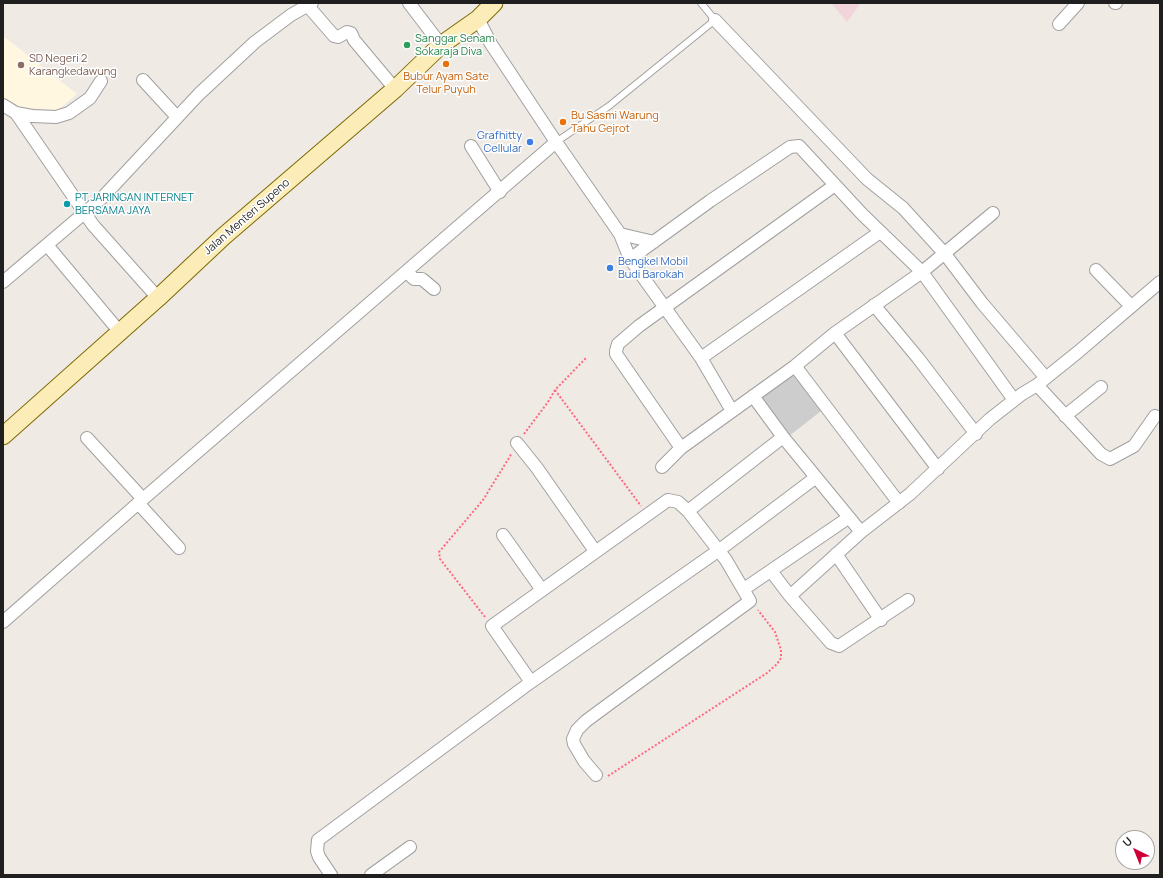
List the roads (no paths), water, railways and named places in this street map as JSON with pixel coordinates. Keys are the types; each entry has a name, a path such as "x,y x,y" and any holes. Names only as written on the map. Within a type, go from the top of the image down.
{"main road":[{"name":"Jalan Menteri Supeno","path":"3,436 119,331 158,298 224,236 395,89 441,45 478,19 494,3"}],"street":[{"path":"409,3 441,45"},
{"path":"1059,24 1078,3"},
{"path":"3,282 102,198 177,117 255,42 291,15 310,5 334,36 338,37 347,32 351,33 354,40 395,89"},
{"path":"478,19 490,44 620,234 630,259 701,358 732,411"},
{"path":"715,20 867,179 903,208 945,254 1042,381 1065,416 1101,454 1110,459 1134,446 1155,416"},
{"path":"143,80 177,117"},
{"path":"3,105 16,113 32,116 56,116 69,114 90,98 101,81"},
{"path":"16,113 84,214 158,298"},
{"path":"3,622 140,501 445,237 500,192 556,142"},
{"path":"471,146 500,192"},
{"path":"630,259 684,218 790,147 799,146 880,232 922,272 1014,400"},
{"path":"681,448 649,403 616,351 618,344 626,336 835,185"},
{"path":"662,467 681,448 795,366 835,332 922,272 993,213"},
{"path":"701,358 880,232"},
{"path":"620,234 654,242"},
{"path":"47,245 119,331"},
{"path":"1096,270 1131,306"},
{"path":"406,272 414,279 422,279 434,289"},
{"path":"790,596 861,532 899,503 938,469 1014,400 1042,381 1160,282"},
{"path":"874,305 918,358 976,434"},
{"path":"835,332 938,469"},
{"path":"795,366 899,503"},
{"path":"1065,416 1101,387"},
{"path":"753,396 815,478 861,532"},
{"path":"688,511 783,437"},
{"path":"86,438 179,548"},
{"path":"517,443 537,468 595,551"},
{"path":"331,875 318,857 318,840 531,682 719,551 815,478"},
{"path":"531,682 492,626 668,500 678,502 688,511 719,551 744,589 750,601 608,704 577,730 573,739 574,744 584,761 596,775"},
{"path":"744,589 848,518"},
{"path":"503,535 542,590"},
{"path":"836,554 881,620"},
{"path":"772,571 790,596 830,643 836,646 841,646 881,620 908,600"},
{"path":"371,875 410,847"}],"lane":[{"path":"556,142 609,106 715,20 702,3"}],"place":[{"name":"Sanggar Senam Sokaraja Diva","path":"407,45"},
{"name":"Bubur Ayam Sate Telur Puyuh","path":"446,64"},
{"name":"SD Negeri 2 Karangkedawung","path":"21,65"},
{"name":"Bu Sasmi Warung Tahu Gejrot","path":"563,122"},
{"name":"Grafhitty Cellular","path":"530,142"},
{"name":"PT JARINGAN INTERNET BERSAMA JAYA","path":"67,204"},
{"name":"Bengkel Mobil Budi Barokah","path":"610,268"}]}
